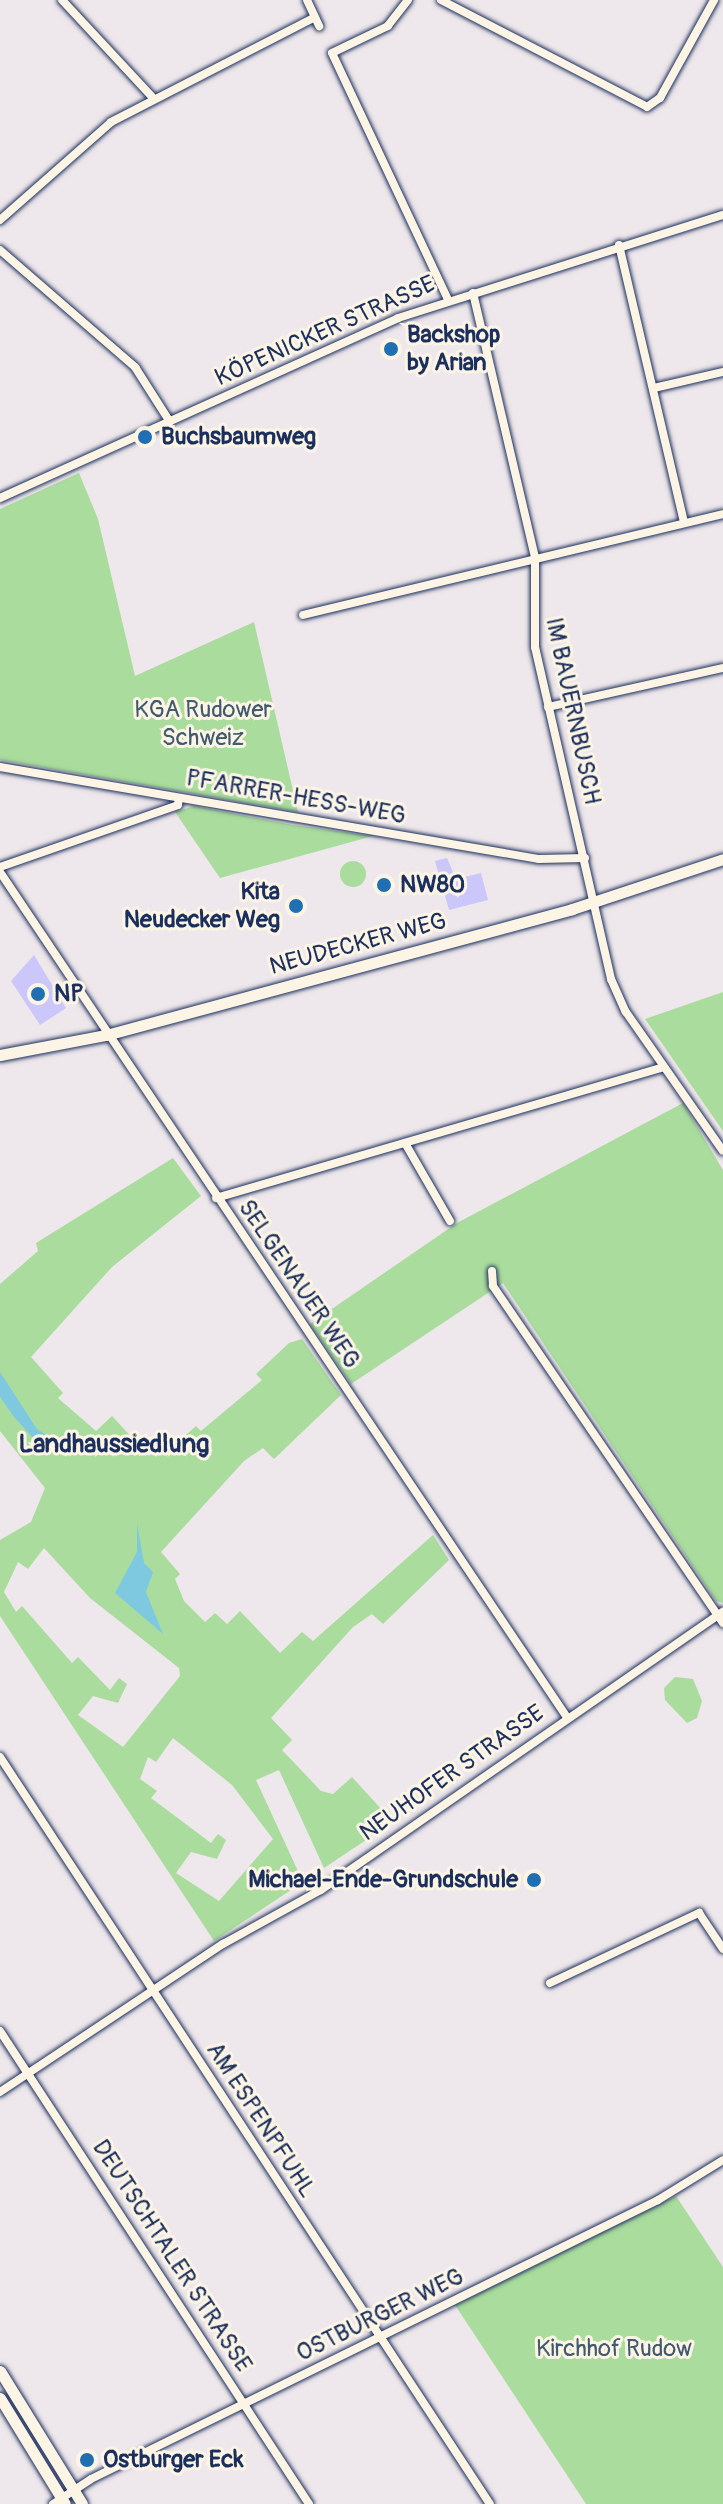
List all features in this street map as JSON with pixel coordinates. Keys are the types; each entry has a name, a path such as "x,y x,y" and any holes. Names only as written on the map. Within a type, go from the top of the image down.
{"street":[{"path":"62,0 153,98"},
{"path":"0,220 97,132 153,98 317,21 307,0"},
{"path":"408,0 388,26 332,53 448,299"},
{"path":"441,0 647,107 660,98 714,0"},
{"name":"KÖPENICKER STRASSE","path":"0,498 448,299 723,215"},
{"path":"619,245 684,523"},
{"path":"0,250 135,367 170,422"},
{"name":"IM BAUERNBUSCH","path":"473,293 535,557 532,630 615,990 663,1067 723,1151"},
{"path":"654,388 723,372"},
{"path":"303,615 723,514"},
{"path":"548,707 723,668"},
{"name":"PFARRER-HESS-WEG","path":"0,767 539,859 585,858"},
{"path":"0,870 178,805 179,798"},
{"name":"NEUDECKER WEG","path":"0,1055 106,1035 595,903 723,859"},
{"name":"SELGENAUER WEG","path":"0,870 106,1035 566,1716"},
{"path":"216,1198 663,1067"},
{"path":"405,1143 450,1221"},
{"path":"492,1271 493,1286 721,1617"},
{"name":"NEUHOFER STRASSE","path":"0,2092 153,1991 321,1890 511,1762 566,1716 721,1617"},
{"name":"AM ESPENPFUHL","path":"0,1757 490,2504"},
{"path":"550,1983 699,1913 723,1949"},
{"name":"DEUTSCHTALER STRASSE","path":"0,2031 309,2504"},
{"name":"OSTBURGER WEG","path":"59,2502 74,2490 244,2404 671,2194 723,2160"},
{"path":"0,2371 82,2504"},
{"path":"0,2398 59,2502"}],"green space":[{"name":"KGA Rudower Schweiz","path":"79,473 98,519 135,676 254,622 298,812 0,760 0,509"},
{"path":"194,806 373,836 220,878 175,812"},
{"path":"353,861 363,864 366,874 363,884 353,887 343,884 340,874 343,864"},
{"path":"723,992 723,1131 645,1019"},
{"path":"683,1103 723,1170 723,1603 716,1601 503,1283 351,1384 310,1324 457,1223"},
{"path":"173,1158 201,1196 112,1267 31,1357 63,1393 58,1398 96,1431 112,1416 149,1456 172,1437 178,1442 196,1426 201,1431 262,1380 256,1374 289,1343 302,1339 341,1395 274,1459 263,1448 244,1461 161,1552 180,1574 175,1579 184,1601 205,1622 215,1613 227,1624 240,1611 280,1653 302,1632 313,1641 433,1535 449,1560 383,1624 372,1614 353,1627 271,1718 292,1740 282,1750 321,1791 333,1794 352,1777 393,1822 324,1868 279,1770 256,1780 303,1882 214,1941 0,1616 0,1540 31,1522 45,1488 0,1431 0,1284 38,1251 36,1243","holes":["44,1548 90,1598 179,1668 180,1676 123,1747 78,1715 93,1696 118,1703 127,1684 119,1678 110,1690 78,1657 72,1663 22,1606 16,1612 4,1592 18,1562 28,1569","173,1738 232,1785 273,1839 219,1901 176,1873 191,1852 217,1859 226,1840 218,1834 211,1843 151,1798 157,1791 140,1779 148,1757 156,1762"]},
{"path":"675,1677 693,1679 702,1701 697,1718 687,1723 665,1700 664,1688"},
{"name":"Kirchhof Rudow","path":"676,2196 723,2267 723,2504 586,2504 455,2305"}],"water":[{"path":"0,1372 37,1429 67,1449 64,1455 34,1439 14,1417 0,1397"},
{"path":"137,1523 144,1563 153,1572 146,1592 163,1634 115,1593 137,1552"}],"building":[{"path":"447,858 456,879 481,873 488,900 449,910 435,861"},
{"name":"NP","path":"34,955 66,1008 40,1025 11,981"}],"place":[{"name":"Backshop by Arian","path":"391,349"},
{"name":"Buchsbaumweg","path":"145,437"},
{"name":"NW80","path":"384,885"},
{"name":"Kita Neudecker Weg","path":"296,906"},
{"name":"NP","path":"38,994"},
{"name":"Michael-Ende-Grundschule","path":"534,1880"},
{"name":"Ostburger Eck","path":"87,2460"}],"district":[{"name":"Landhaussiedlung","path":"114,1445"}]}
